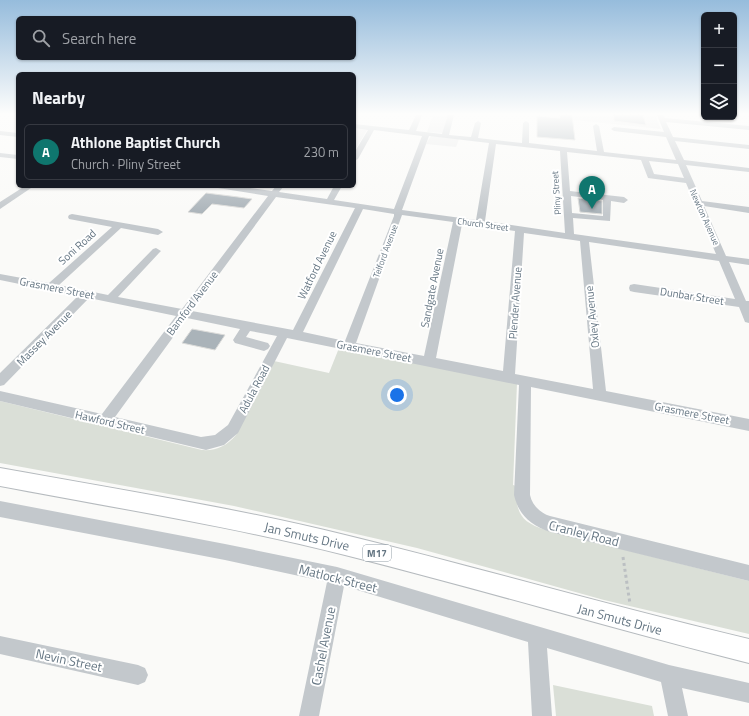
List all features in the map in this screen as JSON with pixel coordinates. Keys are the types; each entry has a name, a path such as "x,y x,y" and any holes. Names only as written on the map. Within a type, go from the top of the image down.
{"main road":[{"name":"Jan Smuts Drive","path":"0,477 249,523 345,545 635,623 749,651"}],"street":[{"name":"Telford Avenue","path":"349,346 398,216 398,207 420,148"},
{"path":"480,223 492,148"},
{"path":"557,148 749,170"},
{"path":"600,148 601,153"},
{"name":"Newton Avenue","path":"675,148 723,258 746,304 749,319"},
{"name":"Pliny Street","path":"563,149 570,236"},
{"path":"0,155 16,157"},
{"path":"644,158 650,175 689,181"},
{"path":"0,205 27,188"},
{"name":"Church Street","path":"248,188 277,190 329,202 749,262"},
{"path":"329,202 337,188"},
{"name":"Bamford Avenue","path":"104,421 277,190"},
{"path":"566,193 624,200"},
{"path":"568,215 607,219 607,198"},
{"path":"699,203 749,210"},
{"name":"Watford Avenue","path":"290,334 360,206"},
{"name":"Soni Road","path":"72,217 158,232"},
{"name":"Sandgate Avenue","path":"429,362 458,220"},
{"name":"Soni Road","path":"51,287 118,226"},
{"name":"Plender Avenue","path":"510,377 520,229"},
{"name":"Oxley Avenue","path":"584,238 600,395"},
{"path":"110,299 156,251"},
{"name":"Grasmere Street","path":"0,277 185,314 245,329 290,334 749,425"},
{"name":"Dunbar Street","path":"634,288 746,304"},
{"name":"Massey Avenue","path":"0,381 87,294"},
{"path":"197,323 245,329 239,339 240,341 264,346"},
{"name":"Adula Road","path":"219,441 233,429 290,334"},
{"name":"Cranley Road","path":"525,380 522,495 528,510 537,519 543,522 621,542 749,573"},
{"name":"Hawford Street","path":"0,396 201,444 219,441"},
{"name":"Matlock Street","path":"0,509 226,552 337,576 669,675 749,693"},
{"name":"Cashel Avenue","path":"309,716 337,576"},
{"path":"537,636 542,716"},
{"name":"Nevin Street","path":"0,645 138,675"},
{"path":"669,675 678,716"}],"path":[{"path":"621,542 630,606"}],"shaded area":[{"path":"339,348 517,383 513,485 516,486 517,503 521,515 525,520 530,524 546,530 749,581 749,634 604,600 417,548 234,506 0,463 0,401 202,450 212,450 225,445 236,435 274,361 329,373"},
{"path":"553,685 652,706 654,716 556,716"}],"building":[{"path":"206,193 252,199 244,208 212,204 202,214 188,212"},
{"path":"578,198 602,201 602,214 580,212"},
{"path":"192,329 225,335 215,350 182,343"}],"place":[{"name":"Athlone Baptist Church","path":"592,209"}]}
